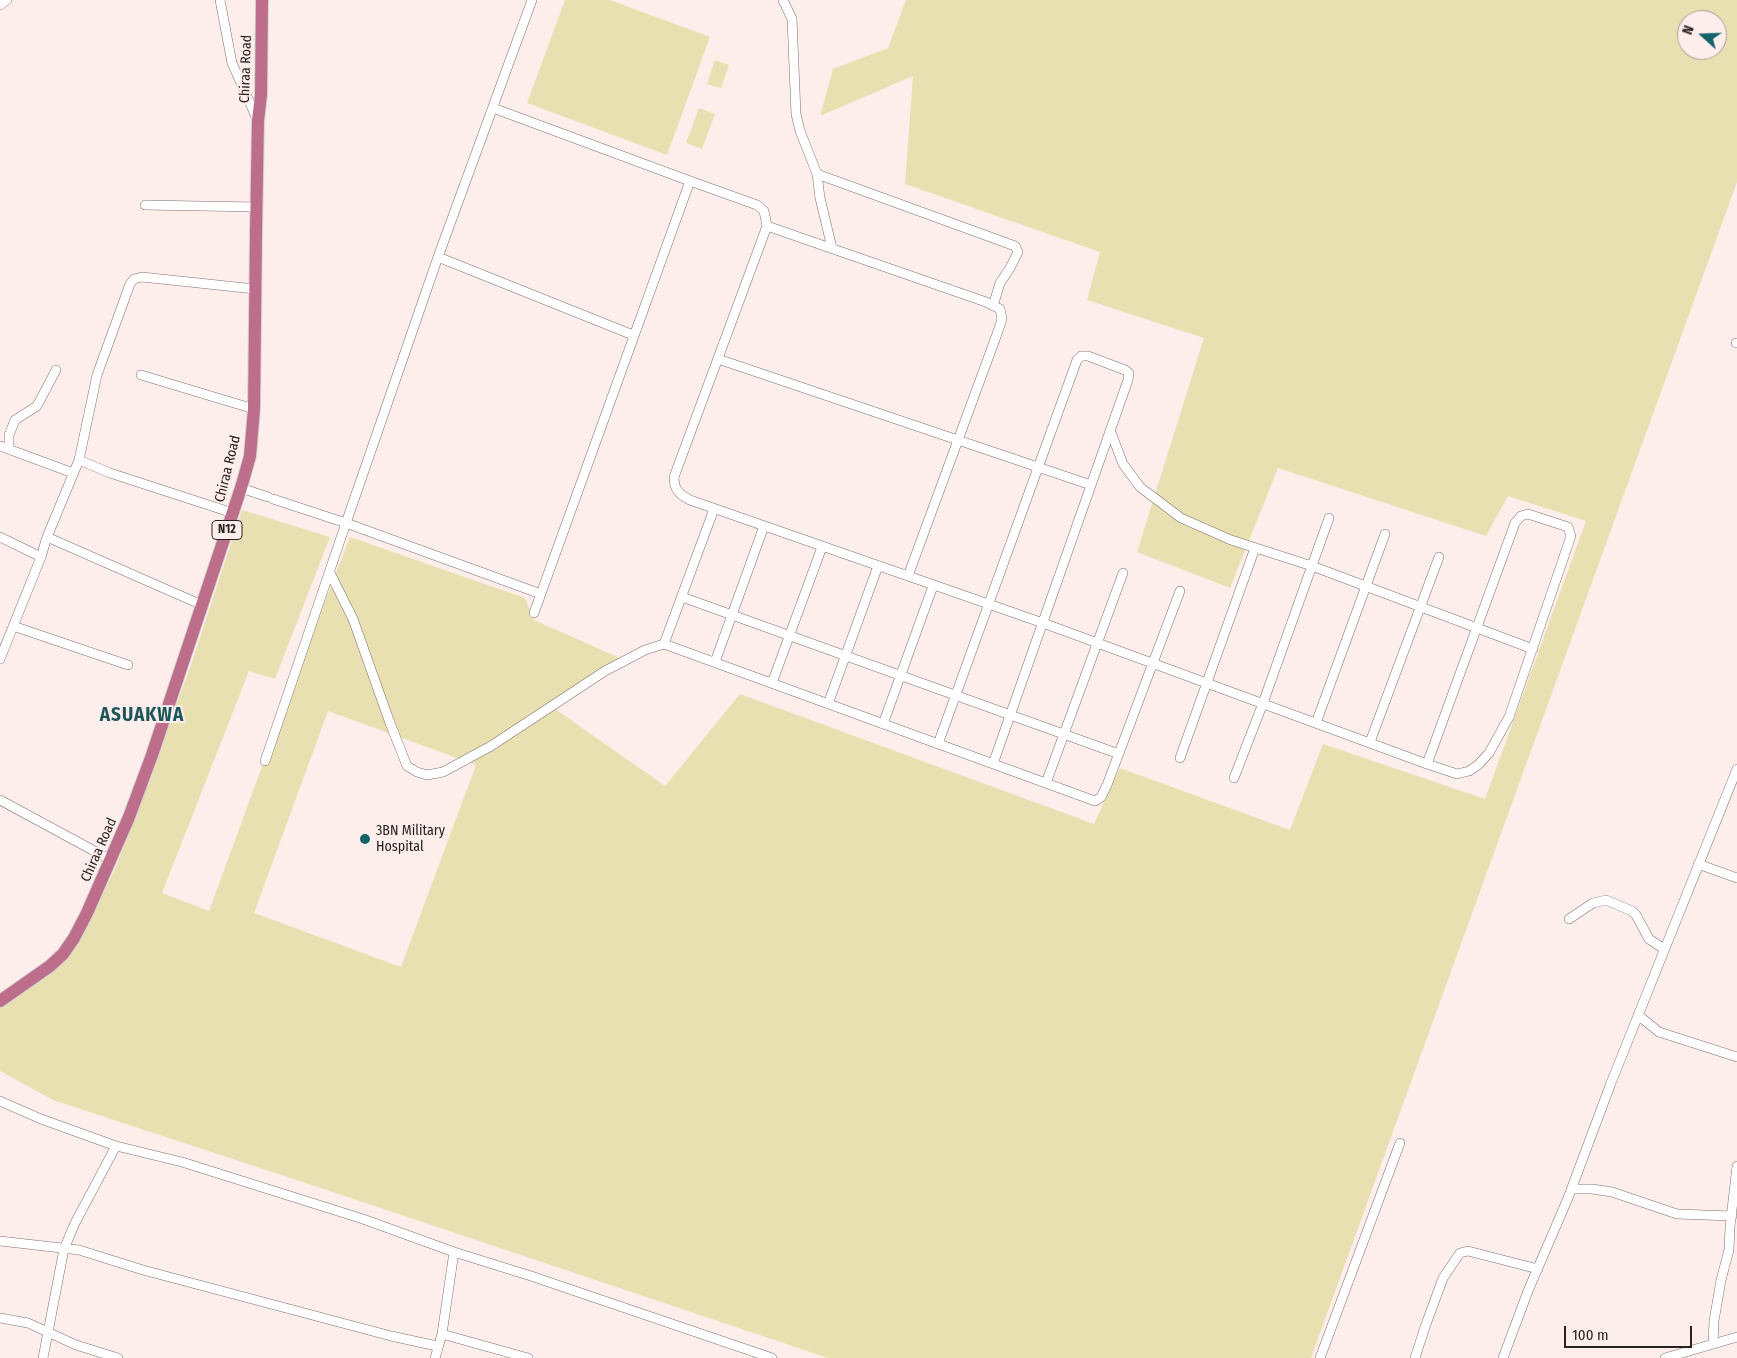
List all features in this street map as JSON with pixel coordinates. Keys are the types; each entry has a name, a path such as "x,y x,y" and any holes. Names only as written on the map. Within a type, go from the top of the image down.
{"highway":[{"name":"Chiraa Road","path":"0,1002 50,966 63,954 87,913 129,817 152,755 233,513 250,456 254,409 258,121 261,95 262,0"}],"street":[{"path":"0,4 7,0"},
{"path":"220,0 232,64 258,121"},
{"path":"265,761 438,257 532,0"},
{"path":"783,0 792,19 796,114 800,131 817,174 820,198 832,248"},
{"path":"493,108 757,205 764,211 767,226 674,478 674,485 679,494 690,500 987,605 1044,623 1427,764 1457,774 1469,771 1478,765 1489,753 1510,717 1571,536 1568,527 1528,514 1521,516 1515,523 1427,764"},
{"path":"817,174 1015,246 1018,252 1000,283 993,306"},
{"path":"534,613 690,181"},
{"path":"145,205 257,208"},
{"path":"767,226 1000,309 1002,319 908,576"},
{"path":"438,257 633,335"},
{"path":"0,659 79,460 97,375 130,284 134,279 142,276 255,289"},
{"path":"938,744 1077,360 1081,356 1088,356 1125,370 1128,373 1044,623 993,764"},
{"path":"718,359 1091,485"},
{"path":"56,370 37,406 15,420 4,447 73,473"},
{"path":"141,375 254,409"},
{"path":"1110,430 1123,464 1140,487 1180,518 1231,540 1312,566 1532,649"},
{"path":"79,460 110,473 233,513"},
{"path":"241,488 346,523 541,594"},
{"path":"664,644 714,509"},
{"path":"1234,778 1329,518"},
{"path":"715,662 764,526"},
{"path":"1316,722 1385,534"},
{"path":"0,537 42,557"},
{"path":"47,537 202,605"},
{"path":"772,683 822,546"},
{"path":"1180,758 1255,548"},
{"path":"1370,742 1439,557"},
{"path":"828,704 878,566"},
{"path":"330,573 353,619 407,766 427,776 443,772 491,746 605,671 645,650 664,644 1095,801 1101,797 1107,785 1180,591"},
{"path":"1046,783 1123,573"},
{"path":"883,724 933,586"},
{"path":"682,597 1119,754"},
{"path":"13,626 128,665"},
{"path":"1503,1358 1572,1189 1638,1015 1737,769"},
{"path":"0,800 111,860"},
{"path":"1698,864 1737,878"},
{"path":"1569,919 1593,903 1606,900 1632,911 1649,939 1664,949"},
{"path":"1638,1015 1659,1032 1737,1057"},
{"path":"1,1100 41,1119 116,1146 182,1162 344,1213 454,1252 531,1276 772,1358"},
{"path":"1320,1358 1400,1142"},
{"path":"42,1358 64,1249 74,1223 116,1146"},
{"path":"1713,1343 1714,1321 1730,1250 1737,1166"},
{"path":"1572,1189 1612,1192 1677,1214 1732,1216"},
{"path":"0,1241 79,1250 142,1270 391,1336 437,1346"},
{"path":"1415,1358 1443,1278 1460,1253 1468,1251 1538,1269"},
{"path":"435,1358 442,1334 454,1252"},
{"path":"0,1318 28,1323 76,1344 118,1358"},
{"path":"442,1334 528,1358"},
{"path":"1665,1358 1737,1337"}],"shaded area":[{"path":"565,0 610,0 710,37 667,155 527,103"},
{"path":"906,0 1737,0 1737,182 1311,1358 828,1358 53,1100 0,1071 0,1007 78,943 116,867 190,668 242,510 330,537 275,679 249,671 162,893 209,911 288,696 350,537 525,598 534,620 620,658 555,709 665,786 740,694 1094,824 1120,768 1290,830 1323,744 1485,799 1586,521 1508,496 1486,536 1278,468 1230,588 1137,552 1204,338 1087,300 1100,252 905,184 913,76 820,116 833,69 888,48","holes":["328,711 476,765 401,967 254,913"]},
{"path":"715,60 729,65 721,88 707,84"},
{"path":"699,108 715,114 702,149 686,143"}],"place":[{"name":"3BN Military Hospital","path":"365,839"}],"district":[{"name":"ASUAKWA","path":"142,716"}]}
